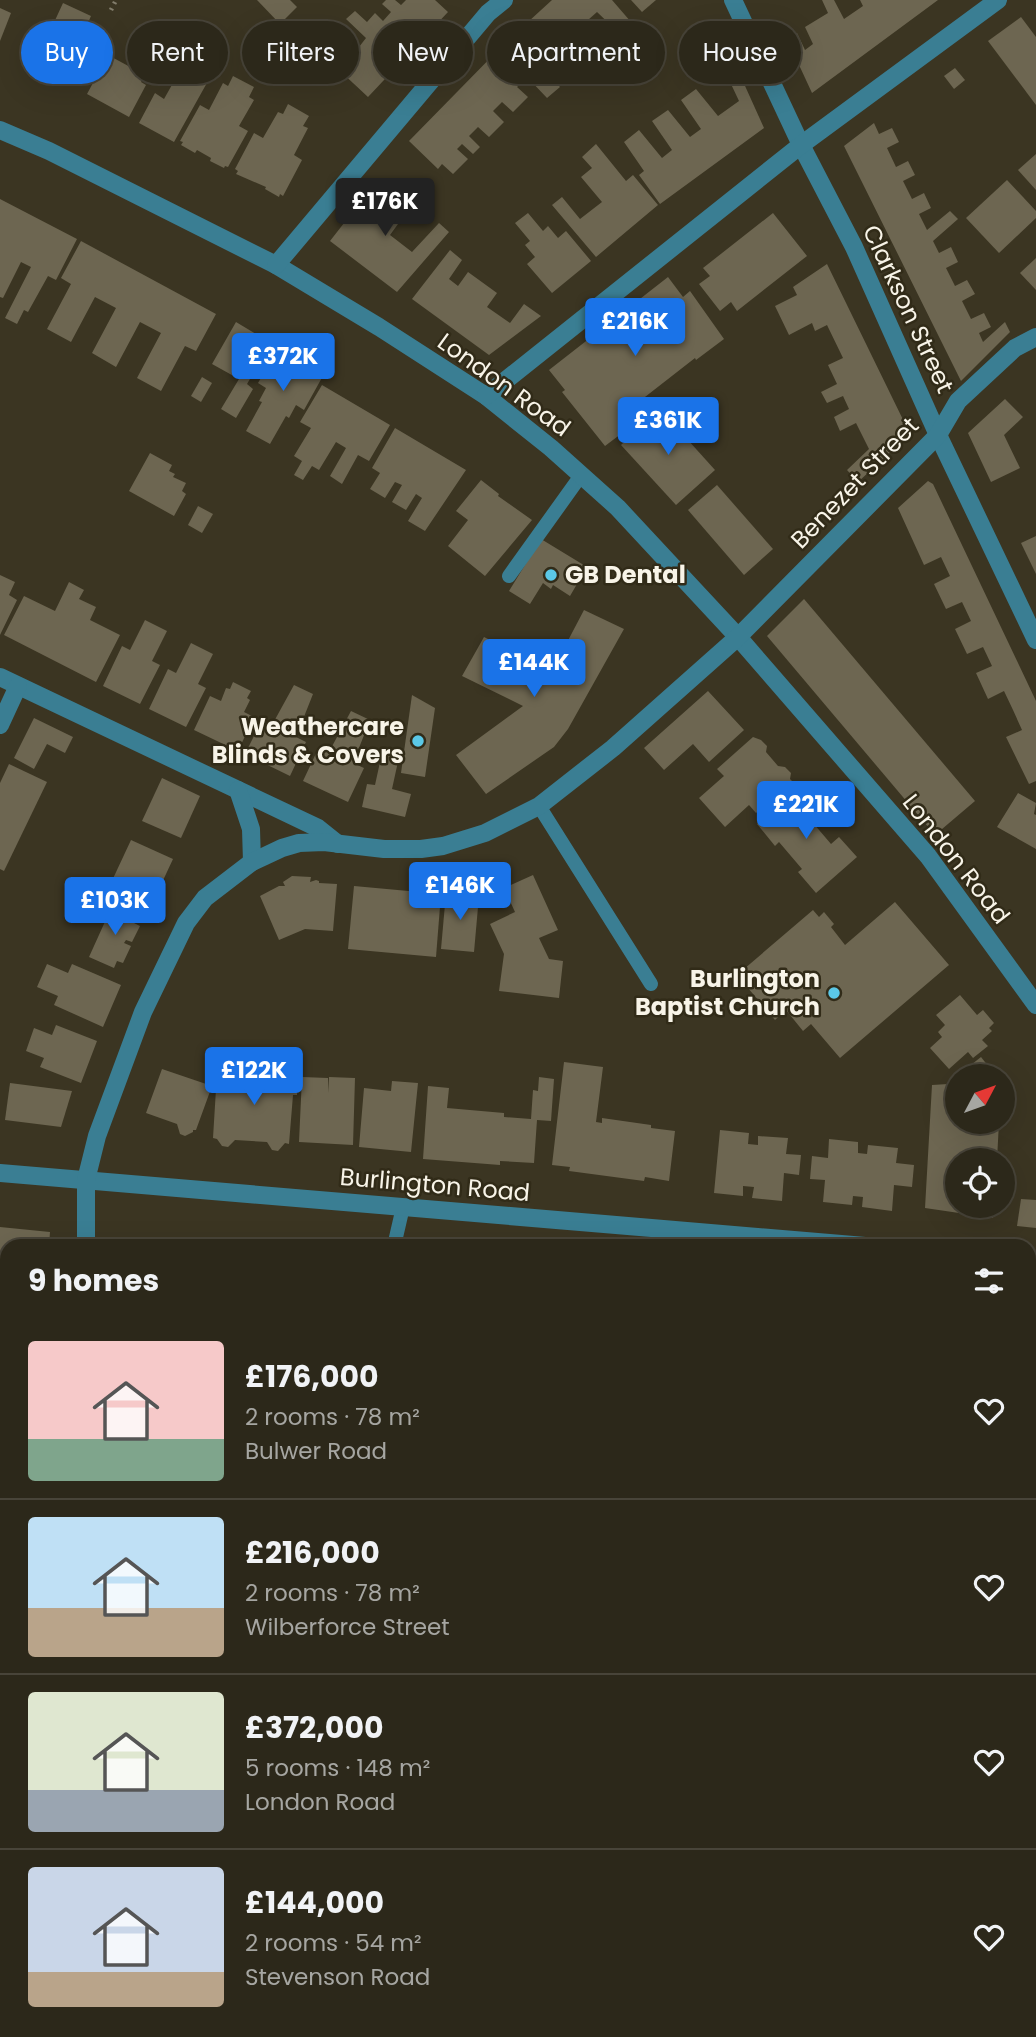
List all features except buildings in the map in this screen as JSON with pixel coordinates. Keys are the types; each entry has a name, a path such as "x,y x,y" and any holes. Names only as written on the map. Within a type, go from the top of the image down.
{"street":[{"path":"475,0 488,13"},
{"path":"276,264 488,13 504,0"},
{"name":"Clarkson Street","path":"733,0 801,145 854,247 972,506 1032,620 1036,640"},
{"path":"486,396 801,145 998,0"},
{"name":"London Road","path":"0,130 49,151 276,264 486,396 582,474 618,508 738,637 928,856 1036,1005"},
{"name":"Benezet Street","path":"86,1239 86,1180 97,1136 143,1012 186,923 205,898 252,862 299,843 403,850 443,846 485,833 539,806 613,747 738,637 938,435 958,401 1016,348 1036,337"},
{"path":"0,677 318,828 338,844"},
{"path":"0,725 18,686"},
{"path":"238,790 251,829 252,862"},
{"name":"Burlington Road","path":"0,1173 760,1239"}],"lane":[{"path":"509,576 582,474"},
{"path":"539,806 651,984"},
{"path":"396,1239 403,1207"}],"path":[{"path":"111,10 116,0"}],"place":[{"name":"GB Dental","path":"551,575"},
{"name":"Weathercare Blinds & Covers","path":"418,741"},
{"name":"Burlington Baptist Church","path":"834,993"}]}
